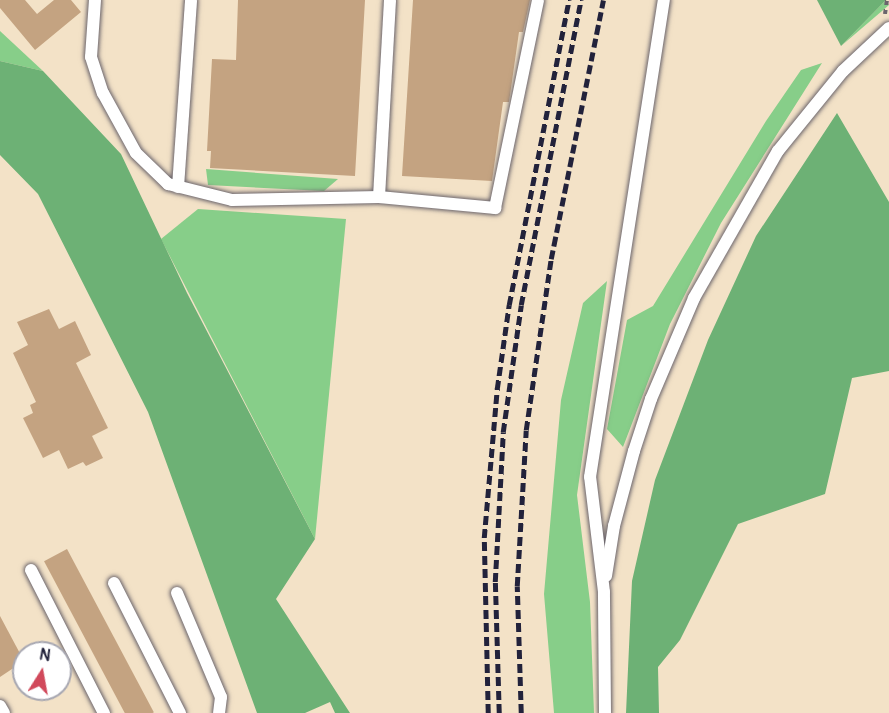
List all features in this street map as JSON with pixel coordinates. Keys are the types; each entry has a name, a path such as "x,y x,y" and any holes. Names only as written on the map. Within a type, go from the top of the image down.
{"lane":[{"path":"95,0 91,57 103,93 136,153 168,184 232,200 379,197 495,208 538,0"},
{"path":"178,187 191,0"},
{"path":"379,197 390,0"},
{"path":"605,713 604,592 590,477 664,0"},
{"path":"604,592 614,526 634,451 651,399 694,298 778,151 843,71 889,28"},
{"path":"31,570 104,713"},
{"path":"114,583 180,713"},
{"path":"177,593 221,697 220,712"},
{"path":"0,705 4,713"}],"green space":[{"path":"817,0 886,0 841,46"},
{"path":"886,0 889,5 841,46"},
{"path":"0,31 43,71 0,61"},
{"path":"0,61 43,71 121,154 187,293 315,539 276,599 350,713 335,713 330,702 305,713 257,713 148,412 38,194 0,155"},
{"path":"822,63 721,223 670,324 623,447 607,429 627,320 653,306 766,121 801,70"},
{"path":"837,113 889,202 889,371 852,378 825,494 738,524 680,640 658,667 659,713 626,713 632,581 655,480 708,340 756,236"},
{"path":"206,169 338,179 324,191 208,185"},
{"path":"198,209 346,219 315,539 161,239"},
{"path":"607,281 577,495 590,602 594,713 554,713 544,594 561,400 583,303"}],"building":[{"path":"0,0 25,0 37,14 54,0 71,0 81,12 35,50 0,8"},
{"path":"238,0 365,0 355,176 210,168 211,151 207,151 212,59 236,60"},
{"path":"413,0 530,0 523,32 519,32 509,102 503,102 492,181 402,176"},
{"path":"49,309 59,329 75,321 91,355 76,363 108,428 92,436 103,458 86,466 83,462 68,469 59,450 43,458 23,418 33,413 30,405 36,402 13,353 28,345 17,322"},
{"path":"67,549 154,712 125,713 44,561"},
{"path":"0,616 13,641 12,669 0,677"}],"railway":[{"path":"488,713 484,538 497,389 509,305 569,0"},
{"path":"499,713 495,582 503,432 521,305 581,0"},
{"path":"521,713 517,586 526,430 551,259 603,0"}]}
